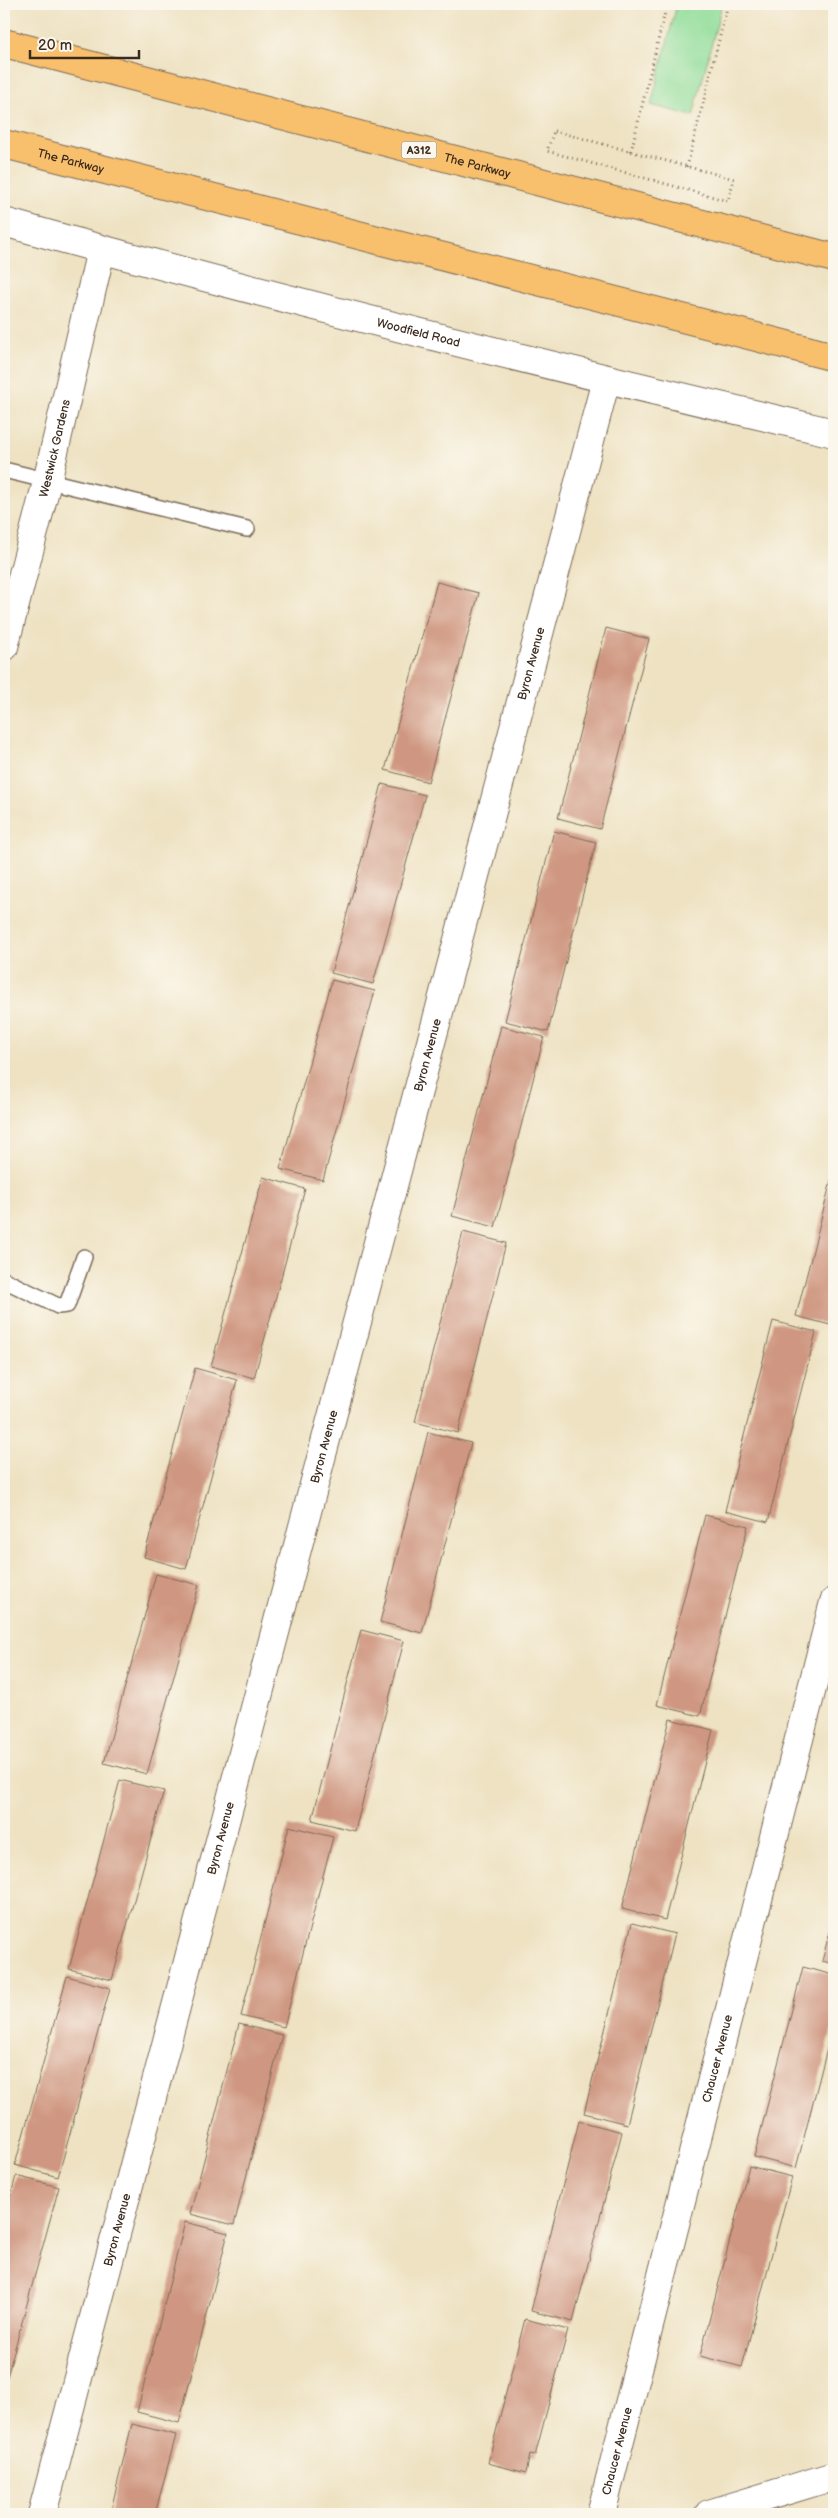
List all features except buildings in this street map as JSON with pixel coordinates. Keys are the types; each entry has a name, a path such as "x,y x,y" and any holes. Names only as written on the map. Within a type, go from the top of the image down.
{"highway":[{"name":"The Parkway","path":"4,43 834,258"},
{"name":"The Parkway","path":"4,144 834,357"}],"street":[{"name":"Woodfield Road","path":"4,222 101,250 606,380 834,433"},
{"name":"Westwick Gardens","path":"4,646 47,482 101,250"},
{"name":"Byron Avenue","path":"42,2514 606,380"},
{"name":"Chaucer Avenue","path":"601,2514 834,1602"},
{"path":"709,2514 834,2476"}],"lane":[{"path":"4,470 47,482 247,529"},
{"path":"4,1280 58,1306 67,1305 84,1257"}],"path":[{"path":"631,152 667,4"},
{"path":"687,167 728,4"},
{"path":"554,131 631,152 734,179 728,201 547,151 554,131"}],"green space":[{"path":"677,4 722,4 693,116 651,105"}]}
